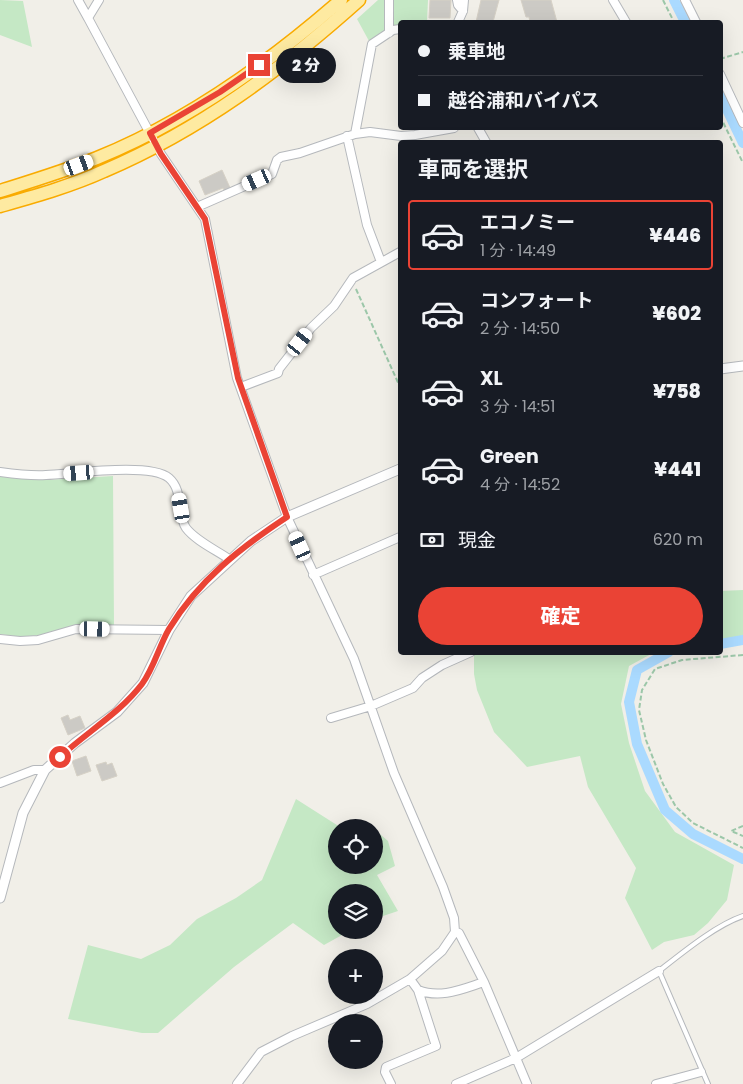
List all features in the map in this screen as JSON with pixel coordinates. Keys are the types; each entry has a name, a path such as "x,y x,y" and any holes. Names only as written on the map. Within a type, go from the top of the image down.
{"highway":[{"path":"0,191 97,158 150,133 220,92 272,56 341,0"},
{"path":"0,206 82,180 157,145 230,103 280,68 358,0"}],"street":[{"path":"78,0 150,133 205,219 241,387 287,517 354,659 394,773 443,887 454,918 455,932 442,951 410,979 367,1004 292,1036 261,1052 237,1084"},
{"path":"88,18 99,0"},
{"path":"389,0 389,33"},
{"path":"457,0 458,5 463,11"},
{"path":"459,20 463,11 464,0"},
{"path":"613,0 625,20"},
{"path":"685,0 695,20"},
{"path":"380,262 367,225 351,135 372,44 398,30"},
{"path":"723,80 743,123"},
{"path":"197,207 272,174 277,160 281,157 300,153 351,135 370,132 401,136 443,130"},
{"path":"241,387 278,373 279,369 311,328 334,306 352,280 398,253"},
{"path":"723,369 743,366"},
{"path":"0,472 44,475 113,470 158,473 169,478 176,486 186,527 229,559"},
{"path":"0,898 23,813 45,770 117,712 143,683 169,630 191,596 251,540 287,517 398,470"},
{"path":"313,575 398,538"},
{"path":"0,639 20,642 38,640 76,629 169,630"},
{"path":"331,718 371,706 413,688 422,678 435,669 465,655"},
{"path":"0,783 34,770 45,770"},
{"path":"455,932 459,933 484,982 527,1084"},
{"path":"456,1084 516,1058 659,971"},
{"path":"391,1084 385,1072 386,1066 436,1046 418,990 410,979"},
{"path":"418,990 442,995 484,982"},
{"path":"656,1084 680,1081 701,1072"}],"lane":[{"path":"708,1084 701,1072 659,971 694,945 743,916"}],"path":[{"path":"664,0 673,20"},
{"path":"723,58 743,52"},
{"path":"723,122 743,163"},
{"path":"352,280 398,383"},
{"path":"743,654 682,660 655,668 642,690 639,710 646,740 659,775 676,807 693,823 743,848"},
{"path":"743,826 731,831 743,836"}],"green space":[{"path":"0,0 23,1 32,47 0,35"},
{"path":"378,0 428,0 427,20 398,20 398,26 393,27 369,41 357,19"},
{"path":"0,476 47,480 113,476 114,625 78,624 41,635 22,637 0,634"},
{"path":"743,590 743,637 723,640 723,591"},
{"path":"474,655 649,655 629,666 621,704 629,743 645,791 675,832 734,865 727,900 708,923 694,935 664,942 652,950 625,898 636,868 588,787 580,756 527,767 494,732 477,690 474,674"},
{"path":"296,799 328,819 328,874 379,874 377,875 382,884 328,884 328,939 335,939 324,945 293,923 234,967 158,1033 142,1033 68,1019 88,945 141,959 170,945 197,919 236,898 262,880"},
{"path":"383,837 388,841 395,866 383,872"},
{"path":"383,885 398,911 383,916"}],"building":[{"path":"430,0 451,0 450,18 429,18"},
{"path":"481,0 499,0 494,20 476,20"},
{"path":"521,0 551,0 556,20 530,20 529,17 526,17"},
{"path":"222,170 231,190 225,192 223,188 205,195 199,181"},
{"path":"68,715 70,720 80,716 85,728 68,735 61,718"},
{"path":"86,756 91,771 77,776 72,761"},
{"path":"106,762 107,765 112,763 117,776 102,781 96,765"}],"waterway":[{"path":"674,0 684,20"},
{"path":"723,101 743,143"},
{"path":"723,643 743,640"},
{"path":"664,655 637,670 629,702 637,744 665,810 693,834 743,859"}],"route":[{"path":"60,757 117,712 143,683 169,630 191,596 251,540 287,517 238,378 205,219 161,154 150,133 220,92 259,65"}]}
